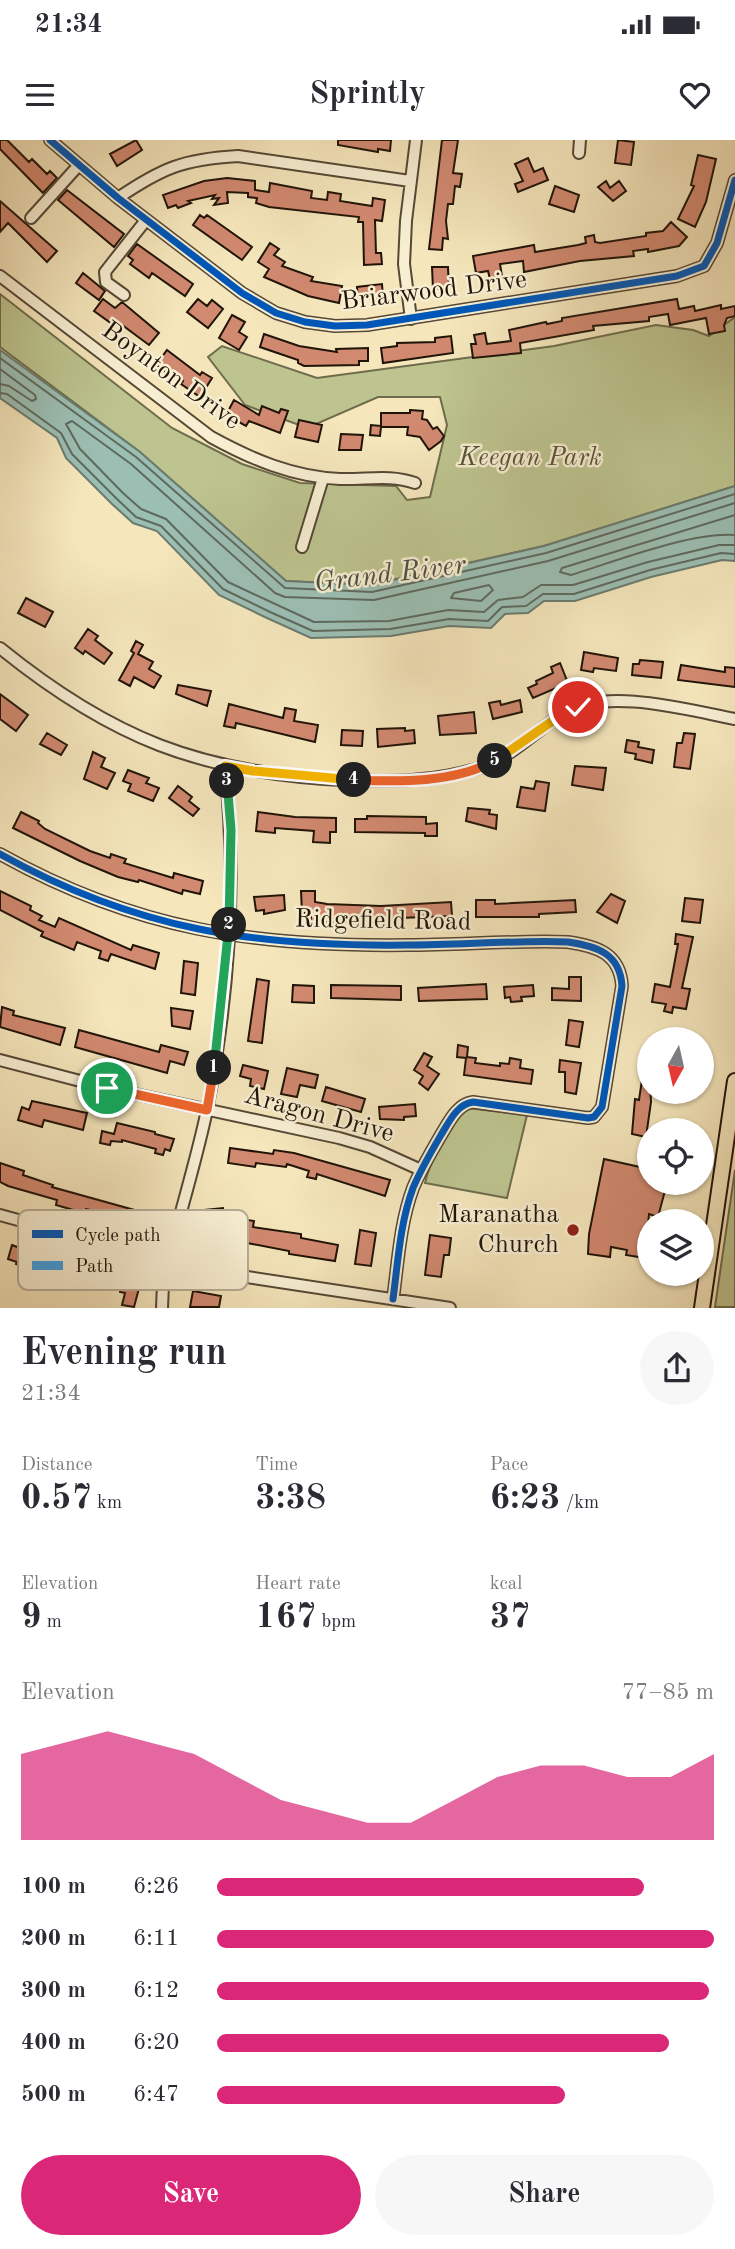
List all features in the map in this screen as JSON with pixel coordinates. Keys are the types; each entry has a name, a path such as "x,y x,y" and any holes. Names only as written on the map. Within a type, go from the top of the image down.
{"main road":[{"path":"702,1307 735,1081"}],"street":[{"name":"Briarwood Drive","path":"50,140 118,198 242,293 276,313 335,327 411,319 677,276 704,267 717,243 735,180"},
{"path":"411,319 404,264 416,140"},
{"path":"579,153 580,140"},
{"path":"118,198 155,173 179,164 217,157 238,156 411,181"},
{"path":"31,218 78,166"},
{"path":"124,295 106,282 105,272 146,220"},
{"name":"Boynton Drive","path":"0,276 211,437 271,466 323,478 392,477 415,483"},
{"path":"302,547 323,478"},
{"path":"0,648 39,680 105,722 155,745 225,766 319,779 418,781 483,767 564,713 588,703 650,705 735,719"},
{"path":"181,1210 207,1110 221,1017 229,936 231,830 225,766"},
{"name":"Ridgefield Road","path":"0,854 96,901 180,927 229,936 355,945 568,942 600,949 610,956 617,967 622,986 602,1107 594,1117 581,1118 507,1105 466,1103 455,1112 421,1170"},
{"name":"Aragon Drive","path":"0,1060 207,1110 339,1138 370,1147 421,1170"},
{"path":"393,1299 406,1215 421,1170"},
{"path":"0,1214 18,1219"},
{"path":"248,1277 450,1307"}],"green space":[{"name":"Keegan Park","path":"0,294 172,428 242,464 300,483 396,486 407,500 430,497 447,425 440,397 378,397 307,428 245,405 208,357 222,346 317,378 554,346 656,325 693,330 709,336 735,317 735,486 544,546 370,585 286,581 140,452 0,347"},
{"path":"467,1108 527,1115 507,1198 425,1183 442,1143"},
{"path":"735,1170 735,1307 715,1307"}],"water":[{"name":"Grand River","path":"0,350 140,452 286,581 371,585 544,546 735,486 735,561 722,560 651,577 575,601 544,601 528,613 505,614 491,628 449,626 391,636 311,638 219,595 157,531 133,523 112,504 66,458 57,438 0,398"}],"building":[{"path":"0,140 7,140 29,162 32,159 47,174 50,171 57,178 43,193 0,149"},
{"path":"136,140 142,150 117,166 110,154"},
{"path":"338,140 391,140 390,151 378,149 378,152 338,145"},
{"path":"442,140 458,140 453,173 462,174 460,187 455,186 453,204 448,204 448,239 443,238 442,250 429,249"},
{"path":"618,140 634,142 631,165 615,163"},
{"path":"698,155 716,159 706,202 695,227 678,219 694,186 691,185"},
{"path":"528,158 534,172 543,168 548,180 518,192 515,184 523,181 515,164"},
{"path":"227,178 255,181 255,190 269,192 270,183 312,191 311,198 327,200 328,192 341,194 340,201 372,206 373,198 385,200 382,221 375,220 376,253 381,253 382,264 364,265 363,222 358,222 359,217 269,207 256,203 257,198 248,197 248,193 227,192 228,203 214,205 219,198 212,199 215,195 188,201 191,203 178,208 176,205 168,208 163,195 204,181"},
{"path":"606,181 610,188 619,181 626,191 613,201 598,187"},
{"path":"555,186 579,195 574,212 549,204"},
{"path":"67,190 124,234 114,247 58,200"},
{"path":"0,201 57,251 47,262 8,223 0,232"},
{"path":"200,215 204,218 207,215 252,247 242,260 193,225"},
{"path":"671,222 687,237 679,246 648,252 648,249 633,251 634,256 580,261 524,272 523,261 500,264 502,276 490,279 488,271 476,273 473,256 534,245 535,252 578,245 586,243 585,237 594,235 595,242 600,243 646,236 646,233 663,231"},
{"path":"270,243 279,249 274,255 285,262 282,266 313,277 311,281 342,286 339,303 308,296 264,277 269,269 258,262"},
{"path":"137,244 193,284 185,296 152,273 149,278 130,264 133,260 128,256"},
{"path":"432,267 448,267 449,289 433,289"},
{"path":"83,273 105,291 99,300 76,283"},
{"path":"382,284 383,297 358,300 357,287"},
{"path":"103,299 115,308 122,302 159,333 149,345 118,322 115,326 94,311"},
{"path":"198,299 207,306 212,300 223,309 208,328 187,312"},
{"path":"677,299 679,309 694,306 695,311 721,305 721,309 735,306 735,316 727,318 725,331 709,334 706,318 670,325 668,314 649,317 649,321 593,326 594,330 520,343 521,353 473,358 471,344 476,344 474,335 485,333 487,344 511,341 509,330 562,321 562,318"},
{"path":"232,315 245,322 239,332 247,337 239,350 219,338"},
{"path":"264,334 299,346 337,352 336,349 368,348 368,361 359,361 359,365 304,366 298,363 298,360 260,347"},
{"path":"451,336 453,353 383,363 381,348 397,346 397,343 435,342 435,338"},
{"path":"167,350 200,375 202,372 212,378 200,397 181,384 183,381 156,365"},
{"path":"234,400 259,415 262,406 279,413 281,409 288,411 280,433 249,421 246,426 226,415"},
{"path":"410,410 423,411 422,419 427,420 433,429 437,427 444,436 429,450 420,437 407,435 408,427 381,427 380,436 370,435 371,425 381,426 381,413 410,413"},
{"path":"299,420 322,425 318,442 295,437"},
{"path":"341,434 363,435 361,450 339,450"},
{"path":"26,598 53,612 45,627 18,613"},
{"path":"88,629 98,636 95,640 112,653 104,664 85,651 83,654 75,648"},
{"path":"136,641 143,645 138,654 153,662 149,669 161,676 154,688 134,677 130,686 119,680 134,653 131,651"},
{"path":"584,652 618,658 616,671 594,668 593,672 581,670"},
{"path":"640,660 663,662 661,678 632,675 633,664 639,664"},
{"path":"560,663 568,683 533,698 528,688 553,673 551,667"},
{"path":"681,665 725,672 725,667 735,668 735,687 678,680"},
{"path":"178,685 211,691 207,706 176,694"},
{"path":"0,694 28,715 16,731 0,719"},
{"path":"520,700 522,712 493,719 489,703 500,701 501,705"},
{"path":"229,704 283,718 285,708 296,710 294,721 318,725 315,742 236,723 235,728 224,726"},
{"path":"474,712 476,733 440,735 438,716"},
{"path":"405,728 405,731 414,730 415,743 378,747 377,729"},
{"path":"342,730 363,731 362,746 341,745"},
{"path":"47,733 67,745 61,755 40,744"},
{"path":"684,733 695,734 690,769 674,767 677,743 682,743"},
{"path":"627,740 639,742 638,747 654,750 652,763 635,759 636,754 625,752"},
{"path":"93,752 105,758 101,767 115,773 107,789 84,779"},
{"path":"575,766 606,768 603,790 572,785"},
{"path":"128,770 149,778 146,783 159,788 153,801 128,791 131,784 123,781"},
{"path":"536,781 549,783 545,811 517,807 521,787 534,789"},
{"path":"178,786 192,797 189,801 199,809 193,816 169,798"},
{"path":"468,808 490,810 489,814 497,815 496,829 466,821"},
{"path":"21,812 39,821 45,829 90,851 110,858 111,854 126,859 124,863 173,878 174,873 203,881 200,894 183,890 182,894 139,880 138,882 118,877 80,861 13,828"},
{"path":"258,812 295,817 336,818 336,832 330,832 330,843 313,842 314,831 275,828 275,833 256,831"},
{"path":"367,816 426,817 426,824 437,823 437,836 425,836 425,833 355,832 355,819 367,819"},
{"path":"0,891 31,906 30,910 42,916 39,920 55,927 59,918 131,950 133,945 159,953 155,969 111,954 108,961 99,958 101,951 77,942 74,950 41,936 43,932 0,910"},
{"path":"301,891 315,891 315,902 327,904 381,906 451,902 452,916 371,919 371,922 311,922 311,913 302,913"},
{"path":"611,894 625,901 617,923 597,912"},
{"path":"284,895 285,910 264,914 264,910 256,911 254,897"},
{"path":"685,898 703,900 700,923 682,921"},
{"path":"476,900 495,900 495,904 575,900 576,912 539,914 539,917 476,917"},
{"path":"676,934 693,937 682,988 690,989 686,1009 673,1007 672,1013 664,1011 666,1004 652,1002 655,984 670,987 678,944 675,944"},
{"path":"184,961 198,963 195,995 181,993"},
{"path":"569,977 581,977 581,1001 552,1000 552,988 569,989"},
{"path":"257,979 269,981 262,1043 248,1041"},
{"path":"486,984 487,999 419,1001 418,988"},
{"path":"293,985 314,986 314,1003 292,1002"},
{"path":"331,985 401,986 401,1000 331,998"},
{"path":"533,985 534,996 521,997 522,1001 511,1002 510,997 505,998 504,987"},
{"path":"2,1007 14,1011 13,1015 65,1028 60,1045 0,1027"},
{"path":"171,1008 193,1011 190,1029 172,1026"},
{"path":"569,1020 583,1022 579,1047 566,1045"},
{"path":"79,1030 159,1052 161,1045 188,1052 184,1065 170,1061 167,1073 75,1047"},
{"path":"458,1045 468,1047 467,1057 476,1058 475,1063 500,1066 500,1063 509,1064 510,1058 521,1060 520,1068 533,1070 531,1084 464,1075 466,1058 457,1057"},
{"path":"424,1053 432,1057 427,1066 439,1074 428,1090 419,1083 423,1076 414,1070"},
{"path":"560,1060 581,1063 576,1094 565,1092 565,1072 559,1072"},
{"path":"243,1065 268,1071 264,1089 250,1086 251,1079 240,1076"},
{"path":"287,1068 318,1075 315,1088 300,1085 297,1097 281,1094"},
{"path":"326,1087 365,1099 361,1112 322,1101"},
{"path":"635,1099 637,1104 651,1104 649,1118 637,1118 637,1135 632,1134"},
{"path":"32,1101 87,1113 83,1130 44,1120 42,1127 18,1120 22,1107 29,1110"},
{"path":"415,1104 416,1116 404,1117 404,1120 380,1119 379,1107"},
{"path":"117,1123 174,1139 170,1151 165,1149 163,1155 155,1153 156,1149 122,1140 111,1141 110,1145 100,1143 102,1131 114,1134"},
{"path":"230,1148 273,1154 274,1150 294,1153 390,1180 385,1196 317,1174 316,1179 307,1177 309,1171 287,1164 286,1167 256,1163 255,1167 228,1163"},
{"path":"604,1159 637,1166 637,1195 664,1195 660,1209 637,1209 637,1257 626,1255 627,1250 611,1247 610,1257 588,1254 589,1234"},
{"path":"0,1163 24,1171 23,1175 53,1185 52,1187 134,1210 74,1210 56,1205 57,1200 0,1182"},
{"path":"248,1220 254,1221 253,1227 301,1234 301,1238 338,1245 335,1261 289,1254 289,1251 248,1243"},
{"path":"360,1230 376,1233 371,1266 355,1264"},
{"path":"430,1235 451,1238 449,1255 444,1255 441,1277 425,1275"},
{"path":"12,1245 18,1247 18,1265 8,1259"},
{"path":"139,1290 134,1307 122,1305 125,1293 120,1292"},
{"path":"193,1291 221,1296 219,1307 190,1307"}],"marked path":[{"path":"333,579 334,583"}],"cycle path":[{"path":"50,140 118,198 242,293 276,313 305,322 335,326 367,325 677,276 704,266 717,243 735,180"},
{"path":"0,854 50,880 100,901 198,929 248,937 352,945 568,942 597,949 611,959 617,966 622,986 602,1107 594,1117 588,1118 473,1102 462,1106 450,1119 413,1188 402,1229 393,1299"}],"place":[{"name":"Maranatha Church","path":"573,1230"}],"route":[{"path":"107,1088 207,1110 221,1017 229,936 231,830 225,766 319,779 386,782 438,778 483,767 564,713 578,707"}]}
